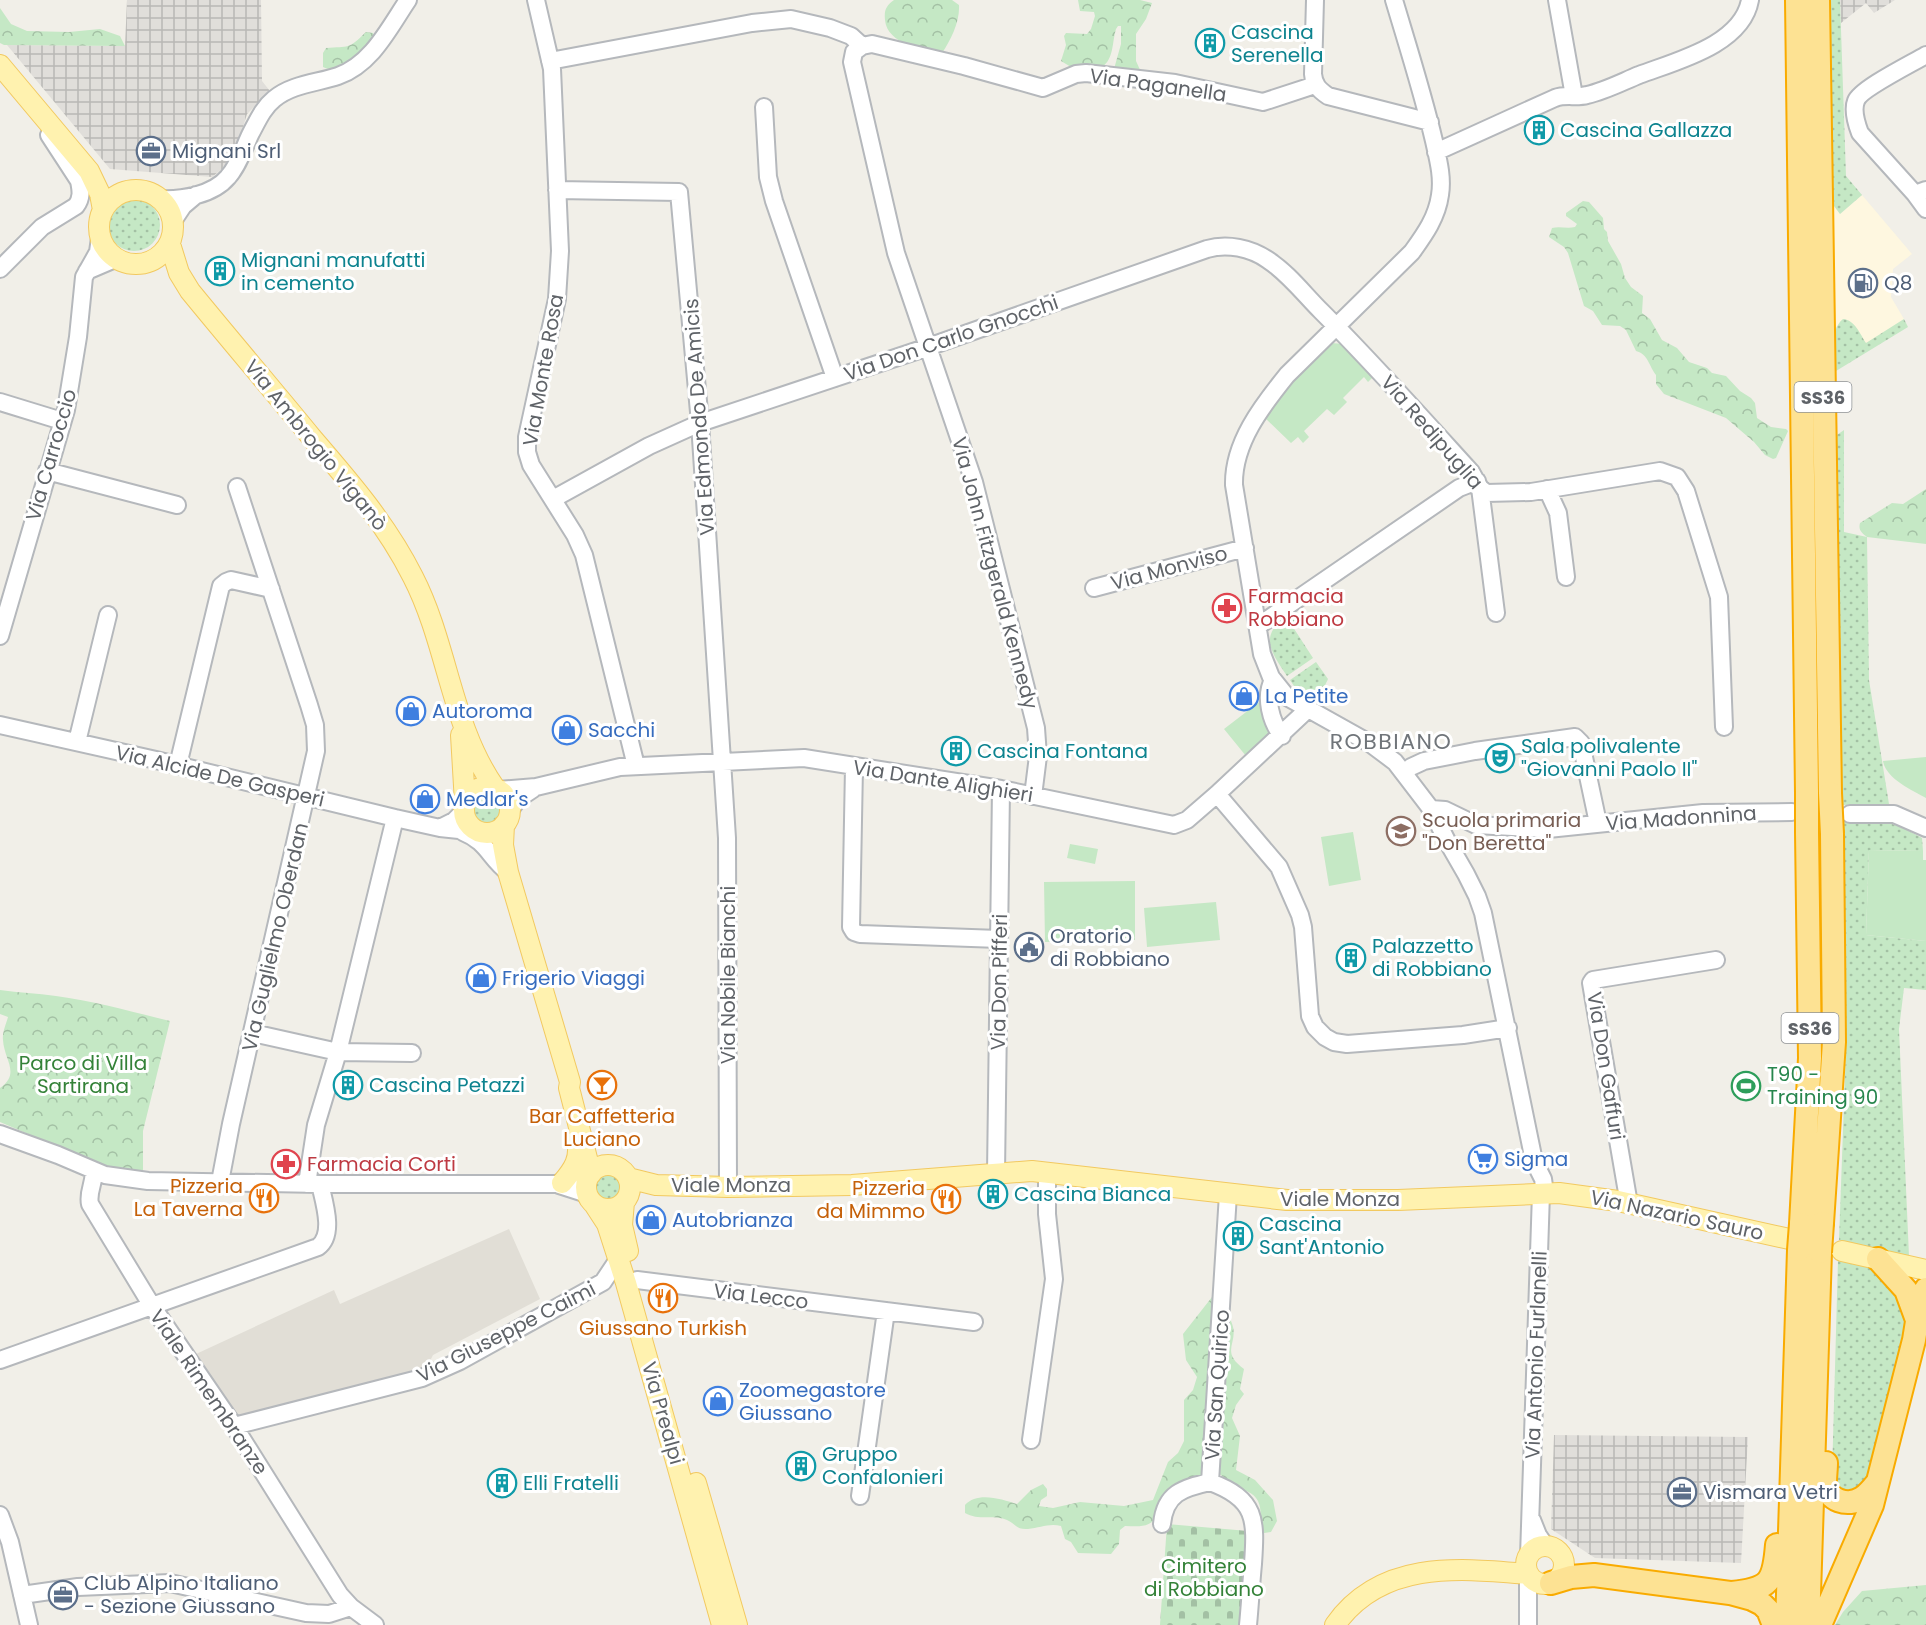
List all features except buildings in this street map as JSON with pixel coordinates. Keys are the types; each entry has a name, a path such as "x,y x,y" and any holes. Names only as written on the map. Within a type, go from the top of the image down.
{"highway":[{"name":"SS36","path":"1797,0 1810,1058 1813,1240 1818,1335 1808,1625"},
{"name":"SS36","path":"1787,1625 1792,1452 1834,1041 1818,0"},
{"path":"1878,1259 1906,1290 1922,1318"},
{"path":"1820,1625 1872,1505 1922,1318 1920,1303 1926,1289"},
{"path":"1818,1335 1827,1351 1831,1370 1825,1484 1828,1492 1834,1499 1848,1503 1862,1498 1876,1484"},
{"path":"1731,1593 1760,1588 1775,1569 1781,1479 1792,1452"},
{"path":"1538,1560 1594,1575 1731,1593 1762,1604 1768,1610 1774,1625"},
{"path":"1551,1583 1571,1577 1594,1575"}],"main road":[{"path":"0,65 89,171 100,194 103,210 99,228 100,238 108,253 115,259"},
{"path":"89,171 110,183 133,190 143,190 160,199 171,213 173,221"},
{"path":"103,210 115,196 133,190"},
{"name":"Via Ambrogio Viganò","path":"173,221 174,229 170,244 175,264 190,291"},
{"path":"148,263 165,252 170,244"},
{"name":"Via Ambrogio Viganò","path":"115,259 137,265 148,263 175,278 190,291 384,526 414,578 442,649 458,711 477,758 497,789"},
{"name":"Via Ambrogio Viganò","path":"458,711 464,807"},
{"path":"508,872 496,845 475,832 468,823 464,807 474,791 480,788 497,789 507,798 507,818 502,845 571,1089 590,1187 601,1208 610,1209 616,1208 624,1186"},
{"path":"475,832 493,832 507,818"},
{"path":"571,1089 574,1086 592,1140 624,1186"},
{"path":"558,1184 575,1166 580,1151 569,1106 571,1089"},
{"path":"590,1187 601,1167 624,1186"},
{"name":"Viale Monza","path":"624,1186 852,1185 1025,1171 1279,1200 1398,1200 1545,1193"},
{"name":"Via Prealpi","path":"624,1186 623,1236 632,1282 722,1625"},
{"name":"Via Prealpi","path":"590,1187 619,1258 632,1282 737,1625"},
{"name":"Via Nazario Sauro","path":"1545,1193 1594,1197 1813,1240 1926,1270"},
{"path":"1335,1625 1358,1600 1374,1588 1393,1579 1424,1571 1503,1572 1538,1560"},
{"path":"1538,1560 1532,1579 1541,1584 1551,1583"}],"street":[{"path":"160,199 197,195 228,178 267,105 284,93 338,76 358,66 368,57 408,0"},
{"name":"Via Monte Rosa","path":"536,0 550,61 560,251 557,299 526,445 531,465 575,535 584,555 636,766"},
{"path":"1315,0 1312,74 1315,85 1328,96 1430,122"},
{"path":"1282,736 1271,712 1269,692 1273,680 1264,661 1234,485 1234,471 1239,451 1257,414 1270,395 1287,375 1412,252 1427,231 1437,209 1440,195 1439,165 1430,122 1394,0"},
{"path":"1557,0 1574,96"},
{"path":"1436,152 1562,95 1590,94 1714,44 1732,32 1745,16 1750,0"},
{"path":"550,61 752,23 791,19 830,27 851,36 862,45"},
{"name":"Via Paganella","path":"862,45 872,44 1042,88 1076,74 1086,73 1175,83 1263,102 1315,85"},
{"name":"Via John Fitzgerald Kennedy","path":"862,45 854,52 852,62 896,253 974,482 1036,728 1038,756 1033,796"},
{"path":"1926,55 1876,84 1861,94 1855,102 1856,123 1860,133 1920,192 1926,209"},
{"path":"764,107 767,165 774,201 835,378"},
{"path":"0,268 42,227 76,206 81,195 79,181 42,124 40,113"},
{"name":"Via Edmondo De Amicis","path":"557,190 679,192 700,423 723,763"},
{"path":"173,221 183,206 197,195"},
{"name":"Via Carroccio","path":"0,636 71,390 86,271 98,252 100,238"},
{"name":"Via Don Carlo Gnocchi","path":"553,499 649,446 700,423 928,347 1199,251 1222,246 1245,249 1269,260 1336,326"},
{"path":"86,271 115,259"},
{"name":"Via Redipuglia","path":"1336,326 1486,493 1547,489 1660,471 1673,474 1681,481 1719,597 1724,727"},
{"path":"0,402 62,421"},
{"path":"47,471 177,505"},
{"path":"1258,626 1454,492 1479,484 1496,613"},
{"name":"Via Guglielmo Oberdan","path":"220,1182 231,1124 316,751 315,725 237,487"},
{"path":"1547,489 1558,513 1566,577"},
{"name":"Via Monviso","path":"1094,588 1245,548"},
{"path":"178,765 221,586 231,580 271,590"},
{"path":"77,742 108,615"},
{"name":"Via Antonio Furlanelli","path":"1273,680 1287,698 1371,744 1395,762 1431,809 1480,904 1508,1028 1534,1161 1532,1170 1545,1193 1531,1516 1538,1535 1538,1560 1528,1619"},
{"name":"Via Dante Alighieri","path":"507,818 524,793 536,787 607,768 804,758 1001,789 1169,825 1178,824 1217,794 1307,711"},
{"name":"Via Alcide De Gasperi","path":"0,725 178,765 395,818 440,828 475,832"},
{"path":"1404,773 1424,761 1571,736 1579,739 1598,823"},
{"name":"Via Nobile Bianchi","path":"723,763 728,850 728,1187"},
{"path":"854,767 851,927 854,932 999,939"},
{"name":"Via Dante Alighieri","path":"497,789 536,787"},
{"name":"Via Don Pifferi","path":"996,1174 1001,789"},
{"path":"1217,794 1273,859 1300,915 1304,932 1309,1013 1315,1027 1325,1037 1334,1042 1347,1044 1463,1035 1508,1028"},
{"path":"440,828 454,821 464,807"},
{"name":"Via Madonnina","path":"1431,809 1444,810 1476,825 1548,830 1703,813 1792,812"},
{"path":"1850,814 1894,814 1926,828"},
{"path":"0,1360 318,1247 326,1239 327,1223 313,1184 316,1125 338,1052 395,818"},
{"path":"475,832 478,840 508,872"},
{"name":"Via Don Gaffuri","path":"1629,1204 1593,980 1716,960"},
{"path":"253,1032 338,1052 412,1053"},
{"path":"0,1134 92,1173 148,1181 558,1184 590,1187"},
{"path":"1032,1440 1054,1279 1047,1214 1047,1172"},
{"name":"Viale Rimembranze","path":"92,1173 90,1204 152,1306 234,1426 340,1595 351,1607 375,1625"},
{"name":"Via San Quirico","path":"1228,1194 1210,1482 1227,1488 1242,1499 1251,1513 1255,1530 1248,1625"},
{"path":"603,1282 619,1258"},
{"name":"Via Lecco","path":"603,1282 632,1282 974,1322"},
{"name":"Via Giuseppe Caimi","path":"234,1426 422,1378 460,1361 603,1282"},
{"path":"860,1496 886,1311"},
{"path":"1162,1524 1163,1513 1174,1495 1185,1488 1210,1482"},
{"path":"0,1515 5,1543 22,1594 29,1625"},
{"path":"22,1594 78,1587 170,1583 306,1613 339,1613 351,1607"},
{"name":"Via Antonio Furlanelli","path":"1528,1619 1537,1599 1551,1583"}],"shaded area":[{"path":"127,0 261,0 262,81 270,91 247,114 237,147 222,169 212,177 110,169 7,45 125,46"},
{"path":"1840,0 1895,0 1874,13 1866,3 1841,23"},
{"name":"Q8","path":"1862,195 1912,254 1893,269 1891,297 1904,319 1866,344 1853,324 1836,327 1834,336 1834,206 1840,214"},
{"path":"509,1229 540,1299 433,1355 426,1369 236,1418 196,1354 334,1290 340,1304"},
{"path":"1554,1435 1748,1437 1741,1563 1595,1558 1551,1529"}],"green space":[{"path":"894,0 952,0 959,5 954,30 942,53 907,44 892,35 887,28 885,14 887,6"},
{"path":"1078,0 1140,0 1152,3 1146,19 1136,34 1136,61 1141,72 1114,69 1121,44 1121,26 1116,29 1109,60 1102,67 1092,64 1071,67 1061,61 1066,45 1064,36 1066,33 1087,34 1095,16 1094,12 1080,11"},
{"path":"1824,0 1840,0 1846,176 1862,195 1840,214 1834,206 1831,191"},
{"path":"0,8 11,24 27,31 69,32 100,29 120,36 125,46 4,45 0,43"},
{"path":"366,32 373,33 375,39 352,61 338,69 323,67 323,53 326,48 348,46"},
{"path":"134,199 144,201 152,207 158,215 160,225 158,235 152,243 144,249 134,251 124,249 116,243 110,235 108,225 110,215 116,207 124,201"},
{"path":"1583,201 1589,202 1603,218 1608,241 1621,264 1625,278 1631,287 1643,296 1642,313 1650,319 1662,340 1677,348 1689,362 1707,368 1712,373 1726,376 1755,403 1757,418 1771,427 1788,431 1776,458 1765,455 1754,442 1726,418 1664,394 1656,384 1656,375 1648,361 1636,351 1626,330 1620,326 1602,325 1593,311 1584,306 1568,253 1564,247 1549,237 1552,228 1575,227 1577,224 1566,216 1566,213"},
{"path":"1843,319 1854,325 1866,343 1904,319 1908,327 1836,371 1834,336"},
{"path":"1331,343 1344,344 1373,377 1368,382 1364,377 1343,398 1347,402 1334,415 1327,409 1304,431 1309,437 1303,443 1298,437 1291,443 1264,417 1279,394"},
{"path":"1844,430 1844,532 1867,537 1869,680 1889,804 1842,805 1834,437"},
{"path":"1926,489 1926,544 1867,537 1861,531 1860,523 1892,503 1903,504"},
{"path":"1294,609 1300,618 1291,624 1313,658 1287,676 1274,656 1270,640 1271,633 1276,626"},
{"path":"1316,662 1328,679 1317,702 1298,692 1290,680"},
{"path":"1263,699 1269,737 1246,756 1224,729"},
{"path":"1926,757 1926,798 1894,779 1883,761"},
{"path":"487,793 499,798 504,810 499,822 487,827 475,822 470,810 475,798"},
{"path":"1842,818 1884,822 1901,827 1922,838 1923,851 1869,850 1866,935 1926,941 1926,990 1904,988 1899,1029 1909,1256 1839,1240 1846,1048"},
{"path":"1353,832 1361,880 1329,886 1321,837"},
{"path":"1070,844 1098,849 1095,864 1067,858"},
{"path":"1869,850 1923,851 1923,860 1926,860 1926,941 1866,935"},
{"path":"1135,881 1135,940 1045,942 1044,882"},
{"path":"1216,902 1220,940 1147,947 1144,908"},
{"name":"Parco di Villa Sartirana","path":"0,990 85,1001 170,1021 143,1131 143,1172 115,1171 0,1122 0,1088 9,1077 10,1066 3,1037 8,1017 0,1014"},
{"path":"609,1170 621,1175 626,1187 621,1199 609,1204 597,1199 592,1187 597,1175"},
{"path":"1838,1260 1864,1264 1883,1272 1894,1284 1909,1315 1867,1485 1858,1493 1840,1492 1832,1475"},
{"path":"1214,1291 1233,1329 1232,1357 1244,1369 1240,1389 1244,1394 1236,1405 1232,1418 1240,1436 1236,1470 1255,1480 1273,1500 1277,1521 1271,1532 1264,1533 1260,1506 1254,1496 1217,1473 1205,1474 1177,1486 1168,1494 1152,1522 1142,1526 1125,1526 1120,1530 1119,1544 1111,1554 1078,1553 1071,1542 1065,1539 1061,1526 1048,1525 1024,1529 1002,1518 975,1517 965,1513 965,1505 976,1498 990,1497 1017,1504 1031,1490 1043,1484 1047,1489 1047,1496 1041,1500 1039,1506 1053,1508 1080,1502 1124,1506 1153,1500 1168,1462 1178,1453 1184,1441 1184,1400 1193,1390 1197,1377 1186,1360 1183,1334 1212,1297"},
{"name":"Cimitero di Robbiano","path":"1167,1524 1248,1531 1241,1625 1160,1625"},
{"path":"1926,1585 1926,1625 1835,1625 1843,1612 1862,1591"}],"place":[{"name":"Cascina Serenella","path":"1210,43"},
{"name":"Cascina Gallazza","path":"1539,130"},
{"name":"Mignani Srl","path":"151,151"},
{"name":"Mignani manufatti in cemento","path":"220,271"},
{"name":"Q8","path":"1863,283"},
{"name":"Farmacia Robbiano","path":"1227,608"},
{"name":"La Petite","path":"1244,696"},
{"name":"Autoroma","path":"411,711"},
{"name":"Sacchi","path":"567,730"},
{"name":"Cascina Fontana","path":"956,751"},
{"name":"Sala polivalente \"Giovanni Paolo II\"","path":"1500,758"},
{"name":"Medlar's","path":"425,799"},
{"name":"Scuola primaria \"Don Beretta\"","path":"1401,831"},
{"name":"Oratorio di Robbiano","path":"1029,947"},
{"name":"Palazzetto di Robbiano","path":"1351,958"},
{"name":"Frigerio Viaggi","path":"481,978"},
{"name":"Cascina Petazzi","path":"348,1085"},
{"name":"Bar Caffetteria Luciano","path":"602,1085"},
{"name":"T90 - Training 90","path":"1746,1086"},
{"name":"Sigma","path":"1483,1159"},
{"name":"Farmacia Corti","path":"286,1164"},
{"name":"Cascina Bianca","path":"993,1194"},
{"name":"Pizzeria La Taverna","path":"264,1198"},
{"name":"Pizzeria da Mimmo","path":"946,1199"},
{"name":"Autobrianza","path":"651,1220"},
{"name":"Cascina Sant'Antonio","path":"1238,1236"},
{"name":"Giussano Turkish","path":"663,1298"},
{"name":"Zoomegastore Giussano","path":"718,1401"},
{"name":"Gruppo Confalonieri","path":"801,1466"},
{"name":"Elli Fratelli","path":"502,1483"},
{"name":"Vismara Vetri","path":"1682,1492"},
{"name":"Club Alpino Italiano - Sezione Giussano","path":"63,1595"}],"district":[{"name":"ROBBIANO","path":"1391,741"}]}
